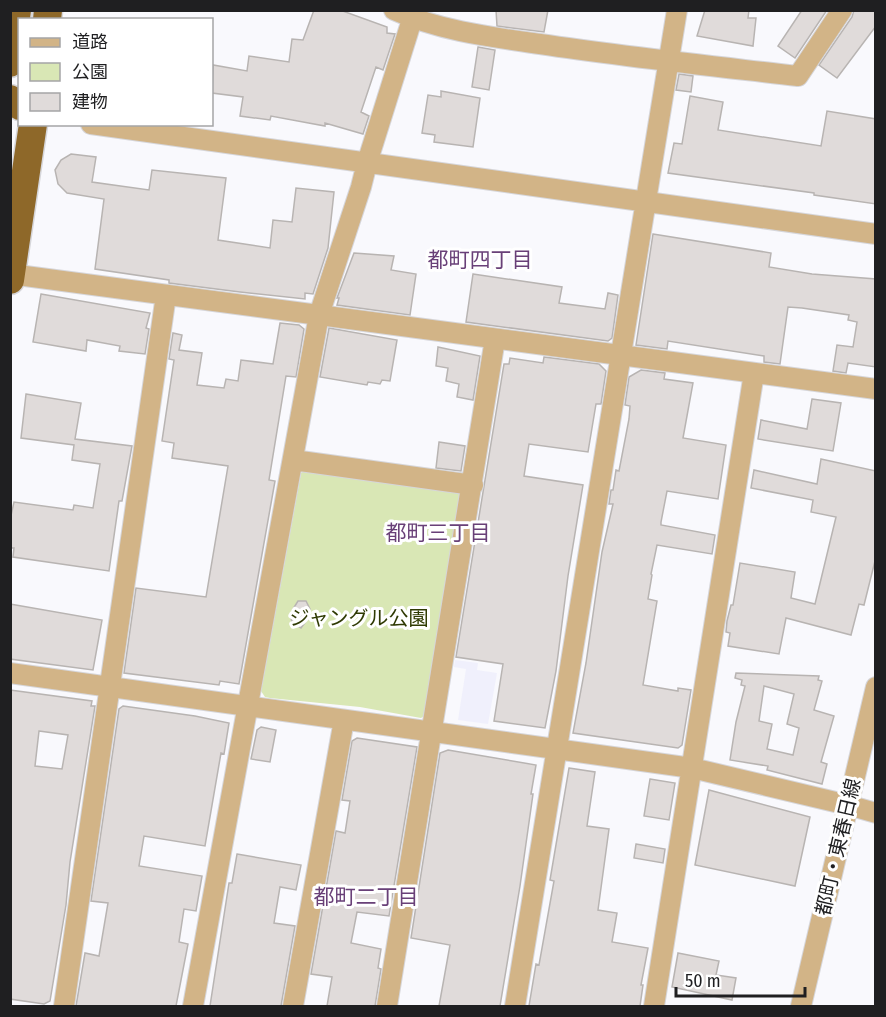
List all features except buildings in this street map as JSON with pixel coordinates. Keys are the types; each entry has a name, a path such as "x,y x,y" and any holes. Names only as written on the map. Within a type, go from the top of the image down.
{"highway":[{"path":"10,63 17,10"},
{"path":"10,280 33,126"}],"street":[{"path":"394,10 455,31 586,51 798,76 842,10"},
{"path":"515,1006 677,10"},
{"path":"194,1006 319,315 362,187 367,163 414,15"},
{"path":"105,126 876,234"},
{"path":"11,274 876,389"},
{"path":"64,1006 166,295"},
{"path":"387,1006 495,339"},
{"path":"654,1006 754,373"},
{"path":"292,460 473,485"},
{"path":"10,673 692,768 848,804 876,813"},
{"name":"都町・東春日線","path":"801,1006 876,687"},
{"path":"293,1006 344,720"}],"shaded area":[{"path":"455,660 478,663 477,670 497,673 488,724 458,720 466,669 454,667"}],"green space":[{"name":"ジャングル公園","path":"308,469 458,491 463,497 428,713 421,718 360,707 270,698 265,697 261,691 301,473"}],"district":[{"name":"都町四丁目","path":"480,260"},
{"name":"都町三丁目","path":"438,533"},
{"name":"都町二丁目","path":"366,897"}]}
